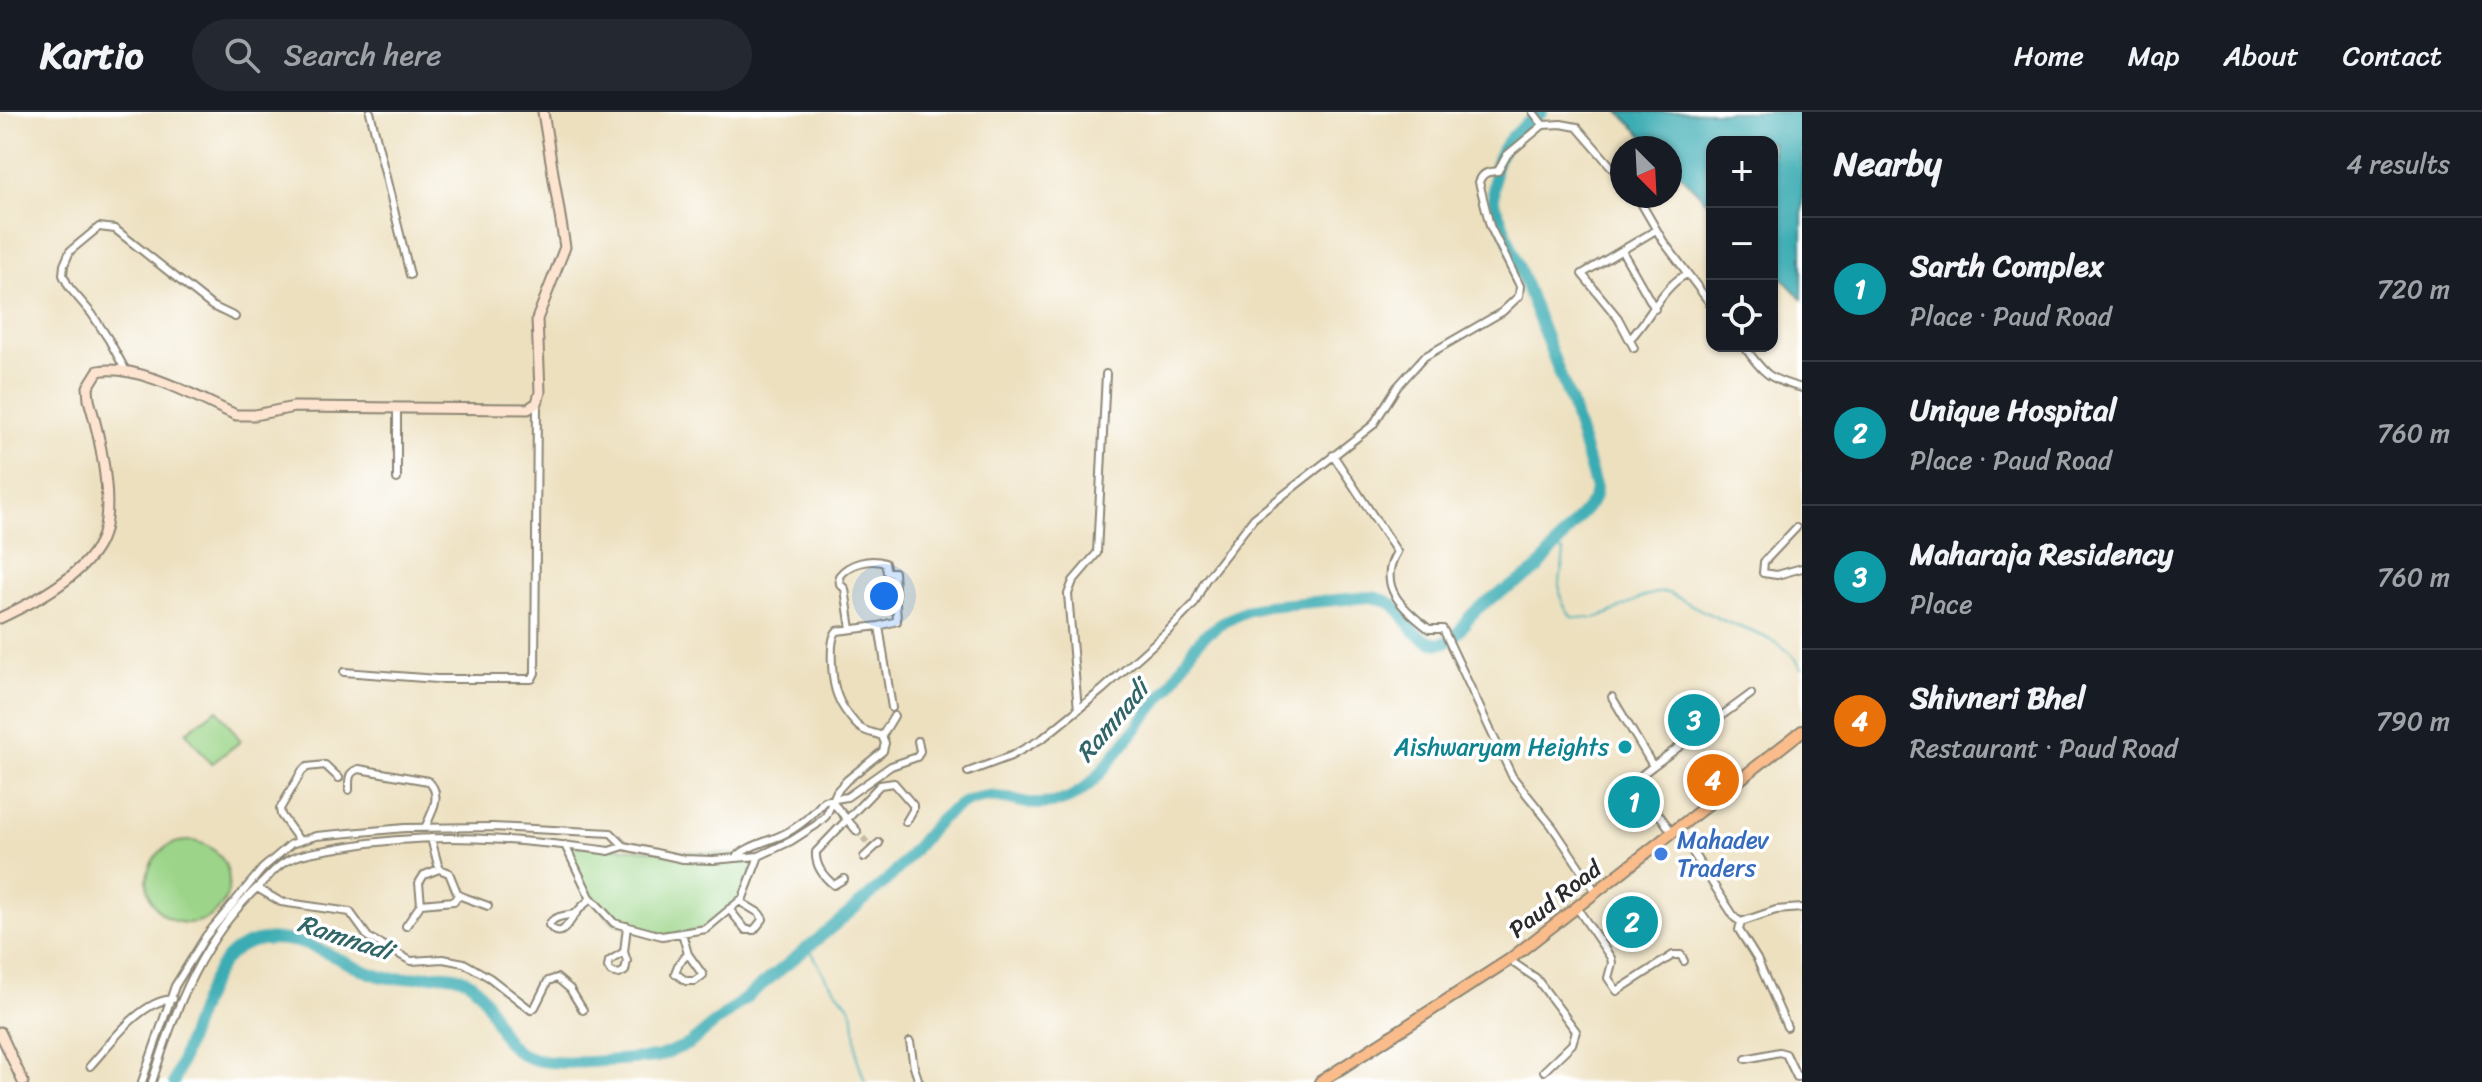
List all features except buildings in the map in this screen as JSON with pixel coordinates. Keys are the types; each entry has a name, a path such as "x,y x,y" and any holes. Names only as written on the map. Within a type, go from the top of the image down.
{"main road":[{"name":"Paud Road","path":"1320,1082 1509,960 1802,731"}],"street":[{"path":"370,112 410,275"},
{"path":"344,672 437,679 532,679 535,673 537,403 540,392 537,319 565,247 543,112"},
{"path":"1533,112 1541,123"},
{"path":"968,772 1025,749 1078,710 1167,632 1194,604 1205,581 1254,518 1373,425 1397,387 1424,357 1502,312 1519,296 1520,286 1490,226 1479,182 1482,176 1494,171 1541,123 1577,127 1610,165"},
{"path":"1644,208 1706,298"},
{"path":"127,373 109,340 63,275 70,251 99,227 115,229 212,306 235,317"},
{"path":"1634,348 1618,318 1582,274 1656,230"},
{"path":"1622,251 1655,309"},
{"path":"1630,339 1671,284 1687,274"},
{"path":"1748,352 1763,373 1778,382 1802,388"},
{"path":"0,618 38,598 82,566 103,533 106,481 88,387 98,371 106,369 149,378 236,415 255,415 294,407 528,409 537,403"},
{"path":"1078,710 1068,594 1073,581 1097,553 1106,374"},
{"path":"397,409 397,479"},
{"path":"1333,455 1397,552 1389,565 1391,590 1411,614 1429,629 1443,629 1512,776 1552,826 1596,893"},
{"path":"1796,528 1764,562 1763,573 1777,575 1802,568"},
{"path":"851,629 845,589 840,584 839,576 844,569 855,564 885,563 887,572 894,572 897,621 879,626 837,631 832,639 834,686 839,701 855,725 882,736"},
{"path":"879,626 892,708"},
{"path":"1741,922 1735,918 1675,830 1634,781 1751,694"},
{"path":"1612,697 1653,766"},
{"path":"882,736 894,716"},
{"path":"152,1082 192,975 237,906 283,863 301,855 411,837 486,838 609,851 624,846 683,859 759,856 791,841 826,816 837,791 883,751 885,743 882,736"},
{"path":"737,856 752,845 796,828 813,815 824,801 847,797 891,766 917,757 920,751 918,741"},
{"path":"299,840 280,809 302,771 307,767 325,765 339,778"},
{"path":"349,790 349,776 359,769 428,781 436,798 425,828"},
{"path":"844,879 834,885 819,869 816,859 819,846 880,785 894,783 913,805 906,822"},
{"path":"834,801 857,831"},
{"path":"142,1082 175,986 209,931 263,868 299,840 425,828 492,827 611,833 624,846"},
{"path":"431,838 439,869"},
{"path":"864,857 879,843"},
{"path":"564,845 591,898 614,923 662,936 706,929 743,898 759,856"},
{"path":"276,856 283,863"},
{"path":"406,926 421,904 419,883 424,875 439,869 449,873 458,895 488,906"},
{"path":"257,888 281,902 350,912 368,937 411,961 443,959 464,963 490,978 531,1010 548,981 557,978 570,989 583,1010"},
{"path":"421,904 454,901 458,895"},
{"path":"574,914 591,898"},
{"path":"729,909 746,930 754,930 763,919 739,901"},
{"path":"1577,908 1611,958 1608,978 1617,991 1673,955 1681,955 1684,961"},
{"path":"1741,922 1776,910 1802,908"},
{"path":"1741,922 1739,930 1757,959 1787,1027"},
{"path":"624,952 627,926"},
{"path":"682,933 688,954 703,975 695,981 686,981 675,973 688,954"},
{"path":"1509,960 1536,978 1576,1031 1572,1044 1544,1071"},
{"path":"90,1066 133,1019 158,1002 171,999 180,1002"},
{"path":"0,1032 23,1082"},
{"path":"910,1042 919,1082"},
{"path":"1746,1059 1779,1052 1786,1054 1797,1077 1802,1076"}],"green space":[{"path":"217,709 241,741 211,764 186,732"},
{"path":"180,841 196,841 211,848 222,859 229,882 226,898 217,911 196,923 180,923 165,916 154,905 147,890 147,874 154,859 165,848"},
{"path":"564,845 759,856 743,898 706,929 662,936 614,923 590,897"}],"water":[{"path":"1619,112 1802,112 1802,299 1778,274 1778,136 1706,136 1706,201 1682,176 1682,136 1643,136"}],"waterway":[{"name":"Ramnadi","path":"174,1082 203,1000 218,970 234,951 243,946 274,939 305,944 383,977 451,975 462,978 480,993 510,1044 530,1058 574,1063 657,1057 689,1044 838,923 895,873 934,826 952,810 967,801 994,796 1029,803 1057,802 1084,788 1098,776 1170,686 1193,648 1224,622 1246,611 1267,606 1370,597 1393,605 1417,634 1427,641 1442,643 1453,638 1483,604 1538,568 1594,499 1596,489 1571,403 1494,202 1495,172 1503,150 1518,131 1542,112"},
{"path":"1556,547 1564,552 1560,593 1572,617 1603,616 1640,598 1669,593 1712,616 1778,644 1802,668"},
{"path":"809,947 826,978 850,1007 858,1061 865,1082"}],"tunnel":[{"path":"857,831 873,849"}],"place":[{"name":"Maharaja Residency","path":"1694,720"},
{"name":"Aishwaryam Heights","path":"1625,747"},
{"name":"Shivneri Bhel","path":"1713,780"},
{"name":"Sarth Complex","path":"1634,802"},
{"name":"Mahadev Traders","path":"1661,854"},
{"name":"Unique Hospital","path":"1632,922"}]}
